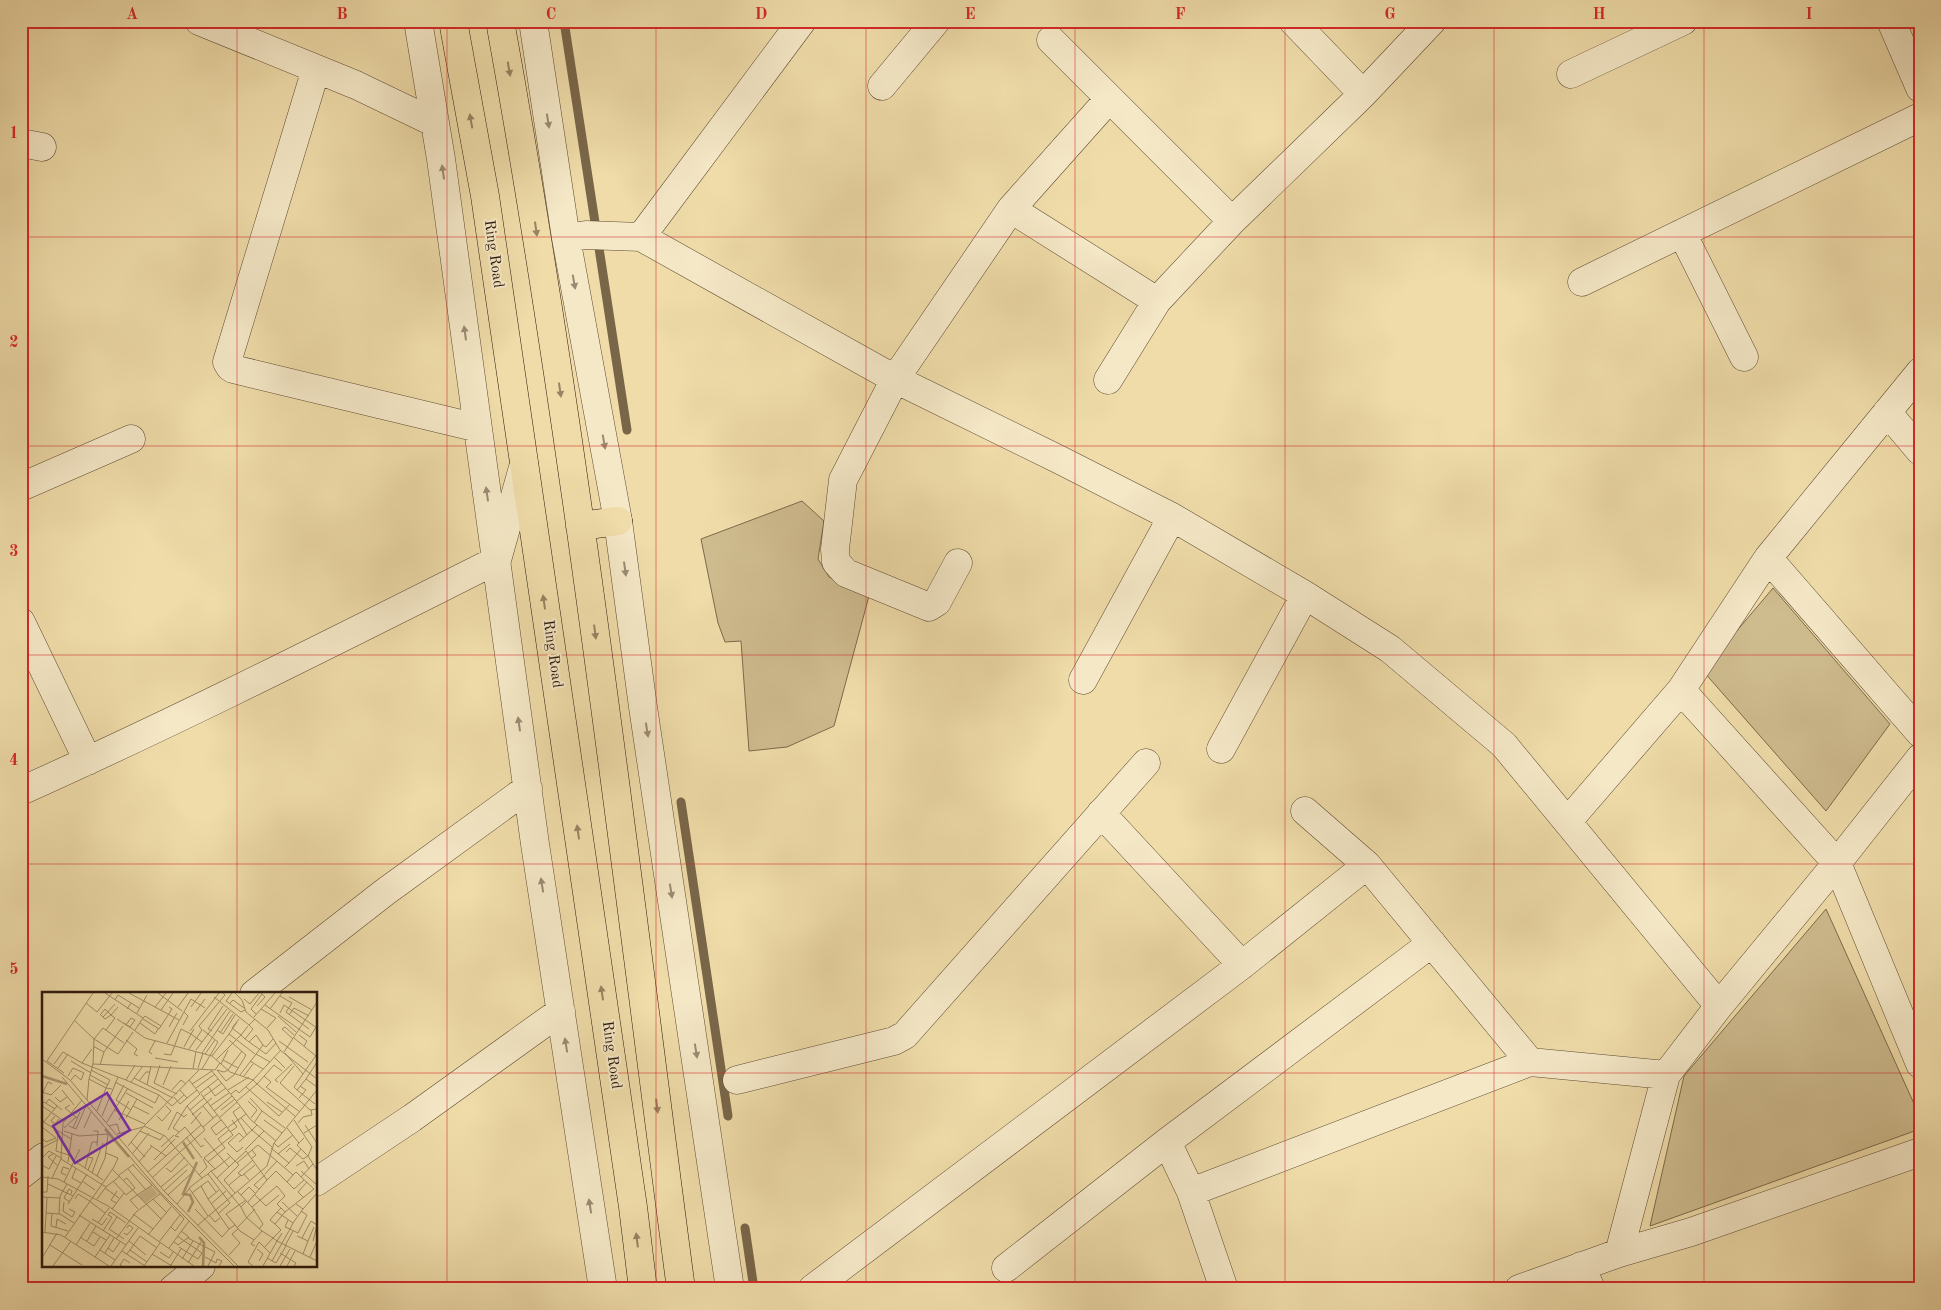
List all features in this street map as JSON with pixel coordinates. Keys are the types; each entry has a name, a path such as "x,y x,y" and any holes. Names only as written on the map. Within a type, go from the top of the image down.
{"highway":[{"name":"Ring Road","path":"453,21 485,196 634,1207 643,1289"},
{"path":"500,21 531,190 586,566 681,1289"},
{"path":"580,526 618,521"}],"street":[{"path":"199,21 356,85 435,123"},
{"path":"418,21 435,123 528,788 603,1289"},
{"path":"532,21 576,236 643,707 730,1289"},
{"path":"641,237 802,21"},
{"path":"882,86 936,21"},
{"path":"1292,21 1363,94"},
{"path":"1108,380 1157,301 1232,221 1363,94 1432,21"},
{"path":"1571,74 1683,21"},
{"path":"1891,21 1920,88"},
{"path":"1052,40 1232,221"},
{"path":"316,69 227,362 228,365 233,369 478,428"},
{"path":"958,563 936,602 930,607 846,573 836,562 835,549 843,480 895,379 1011,209 1109,99"},
{"path":"1582,282 1920,117"},
{"path":"1011,209 1157,301"},
{"path":"1682,233 1744,357"},
{"path":"576,236 614,235 641,237 895,379 1172,517 1305,595 1390,649 1504,745 1719,1006"},
{"path":"1568,821 1681,690 1768,558 1920,372"},
{"path":"1887,412 1920,451"},
{"path":"21,487 132,439"},
{"path":"21,792 88,762 497,560 524,464"},
{"path":"1083,680 1172,517"},
{"path":"1768,558 1920,733"},
{"path":"1221,750 1305,595"},
{"path":"21,622 88,762"},
{"path":"1681,690 1837,862 1919,1060"},
{"path":"1619,1253 1666,1076 1719,1006 1920,758"},
{"path":"736,1080 894,1041 905,1035 1146,763"},
{"path":"257,992 385,892 528,788"},
{"path":"1305,811 1367,865 1530,1062"},
{"path":"1101,813 1242,965"},
{"path":"812,1289 1242,965 1367,865"},
{"path":"1006,1268 1167,1142 1432,943"},
{"path":"318,1181 412,1118 561,1011"},
{"path":"1191,1192 1530,1062 1666,1076"},
{"path":"1167,1142 1191,1192 1224,1289"},
{"path":"1519,1289 1586,1278 1619,1253 1691,1232 1920,1152"},
{"path":"21,1175 42,1159"},
{"path":"173,1289 199,1268"}],"shaded area":[{"path":"802,501 824,521 818,559 829,577 869,596 834,726 787,747 749,751 741,641 725,642 718,623 701,539"},
{"path":"1773,588 1890,724 1826,811 1703,671"},
{"path":"1826,909 1920,1117 1920,1129 1650,1226 1684,1076"}],"waterway":[{"path":"564,21 627,430"},
{"path":"681,802 728,1116"},
{"path":"745,1228 754,1289"}]}
